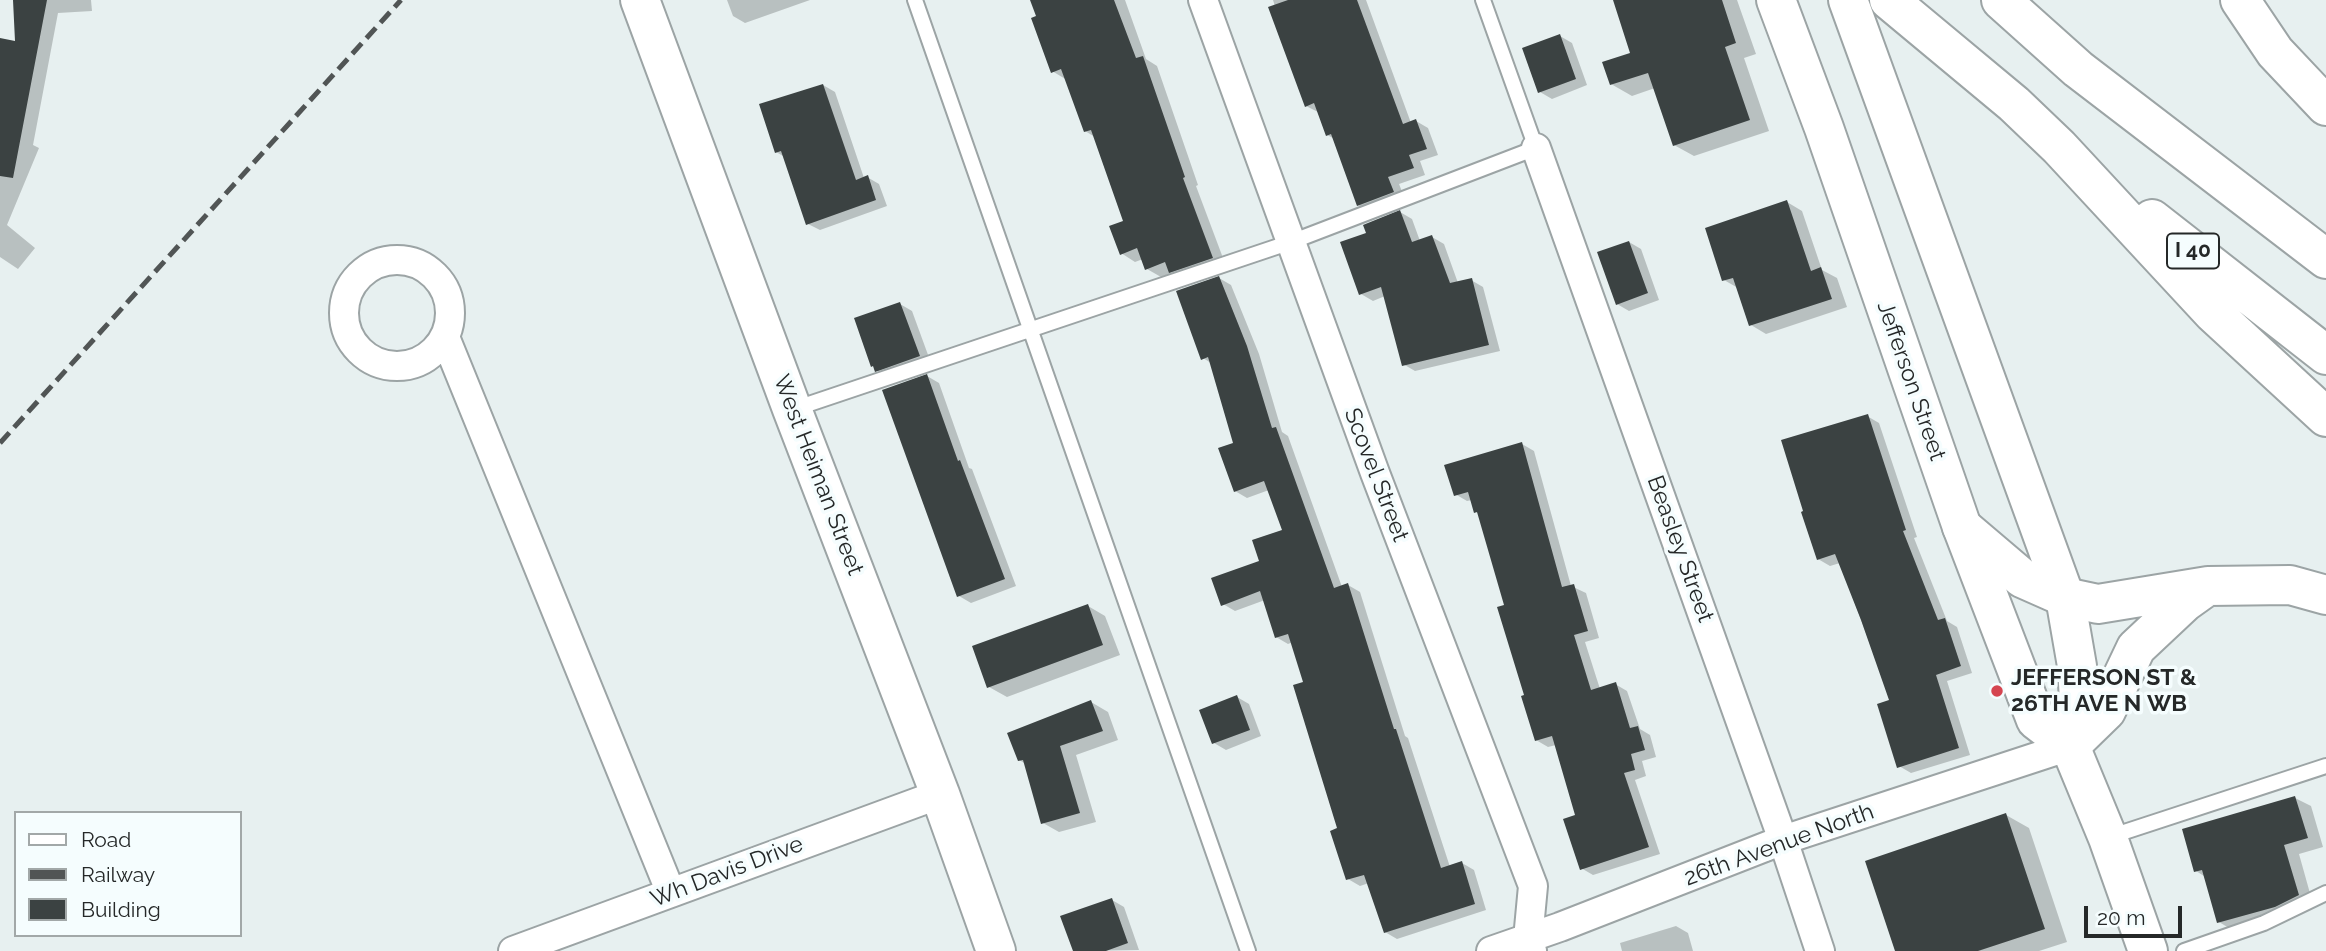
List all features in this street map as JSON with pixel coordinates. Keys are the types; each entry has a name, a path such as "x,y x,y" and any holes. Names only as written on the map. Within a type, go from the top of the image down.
{"main road":[{"name":"West Heiman Street","path":"640,0 792,409 940,794 996,951"},
{"name":"Jefferson Street","path":"1776,0 1824,128 1962,527 2036,720 2070,746"},
{"path":"1848,0 2065,597 2077,666 2079,701 2070,746 2108,838 2144,950"},
{"name":"I 40","path":"1889,0 2014,104 2059,147 2326,355"},
{"path":"2001,0 2078,69 2326,259"},
{"path":"2240,0 2276,52 2326,106"},
{"path":"2059,147 2213,313 2326,417"},
{"path":"1962,527 2022,578 2065,597 2098,604 2208,586 2290,585 2326,596"},
{"path":"2070,746 2106,711 2136,648 2185,602 2208,586"}],"street":[{"name":"Scovel Street","path":"1203,0 1375,473 1533,886 1530,945"},
{"name":"Beasley Street","path":"1536,148 1783,840 1820,951"},
{"path":"445,337 671,893"},
{"name":"26th Avenue North","path":"1491,951 1530,945 1783,840 2070,746"},
{"name":"Wh Davis Drive","path":"513,951 940,794"}],"lane":[{"path":"915,0 1248,951"},
{"path":"792,409 1291,243 1536,148 1483,0"},
{"path":"2108,838 2326,766"},
{"path":"2184,951 2264,923 2326,893"}],"building":[{"path":"13,0 47,0 13,178 0,176 0,38 15,41"},
{"path":"1030,0 1114,0 1136,58 1143,56 1185,177 1183,178 1213,258 1169,273 1165,262 1145,270 1137,248 1120,255 1109,226 1123,221 1091,130 1084,132 1061,69 1051,73 1031,18 1036,16"},
{"path":"1288,0 1357,0 1403,124 1416,119 1427,149 1409,155 1414,168 1388,177 1394,192 1357,206 1331,134 1326,136 1314,103 1305,107 1268,7"},
{"path":"1613,0 1722,0 1736,43 1725,47 1750,120 1673,146 1648,73 1610,85 1602,62 1630,53"},
{"path":"1560,34 1576,79 1538,93 1522,48"},
{"path":"823,84 856,180 868,175 876,200 806,225 781,151 775,153 759,104"},
{"path":"1787,200 1811,271 1821,267 1832,299 1749,326 1733,278 1722,281 1705,228"},
{"path":"1400,210 1412,242 1432,235 1450,283 1472,278 1489,345 1402,366 1381,287 1359,295 1340,242 1366,233 1363,225"},
{"path":"1629,241 1648,293 1616,305 1597,252"},
{"path":"1219,276 1247,346 1272,428 1276,427 1334,588 1348,583 1441,868 1462,861 1475,904 1384,933 1364,875 1346,880 1330,831 1337,828 1293,685 1303,682 1288,634 1275,638 1260,591 1221,606 1211,578 1259,561 1252,540 1282,530 1264,481 1234,492 1218,448 1233,443 1208,357 1201,360 1176,291"},
{"path":"900,302 920,356 875,372 854,318"},
{"path":"927,374 1005,579 957,597 882,390"},
{"path":"1868,414 1906,530 1903,531 1938,620 1945,618 1961,666 1936,675 1959,748 1897,768 1877,704 1889,700 1861,620 1835,554 1817,560 1781,440"},
{"path":"1522,442 1562,587 1574,584 1588,631 1574,635 1591,690 1616,682 1630,728 1638,726 1645,750 1631,754 1635,770 1624,773 1649,847 1580,870 1563,819 1575,815 1552,736 1535,741 1497,607 1504,605 1477,512 1474,513 1468,492 1454,496 1444,465"},
{"path":"1088,604 1103,645 987,688 972,646"},
{"path":"1237,695 1250,730 1212,744 1199,710"},
{"path":"1091,700 1103,731 1060,746 1080,813 1041,824 1023,760 1018,761 1007,733"},
{"path":"2295,796 2308,838 2284,845 2299,895 2275,907 2217,923 2202,870 2194,872 2182,829"},
{"path":"2006,813 2045,929 1978,951 1895,951 1865,861"},
{"path":"1112,898 1128,943 1106,951 1073,951 1060,916"}],"railway":[{"path":"0,443 401,0"}],"place":[{"name":"JEFFERSON ST & 26TH AVE N WB","path":"1997,691"}]}
